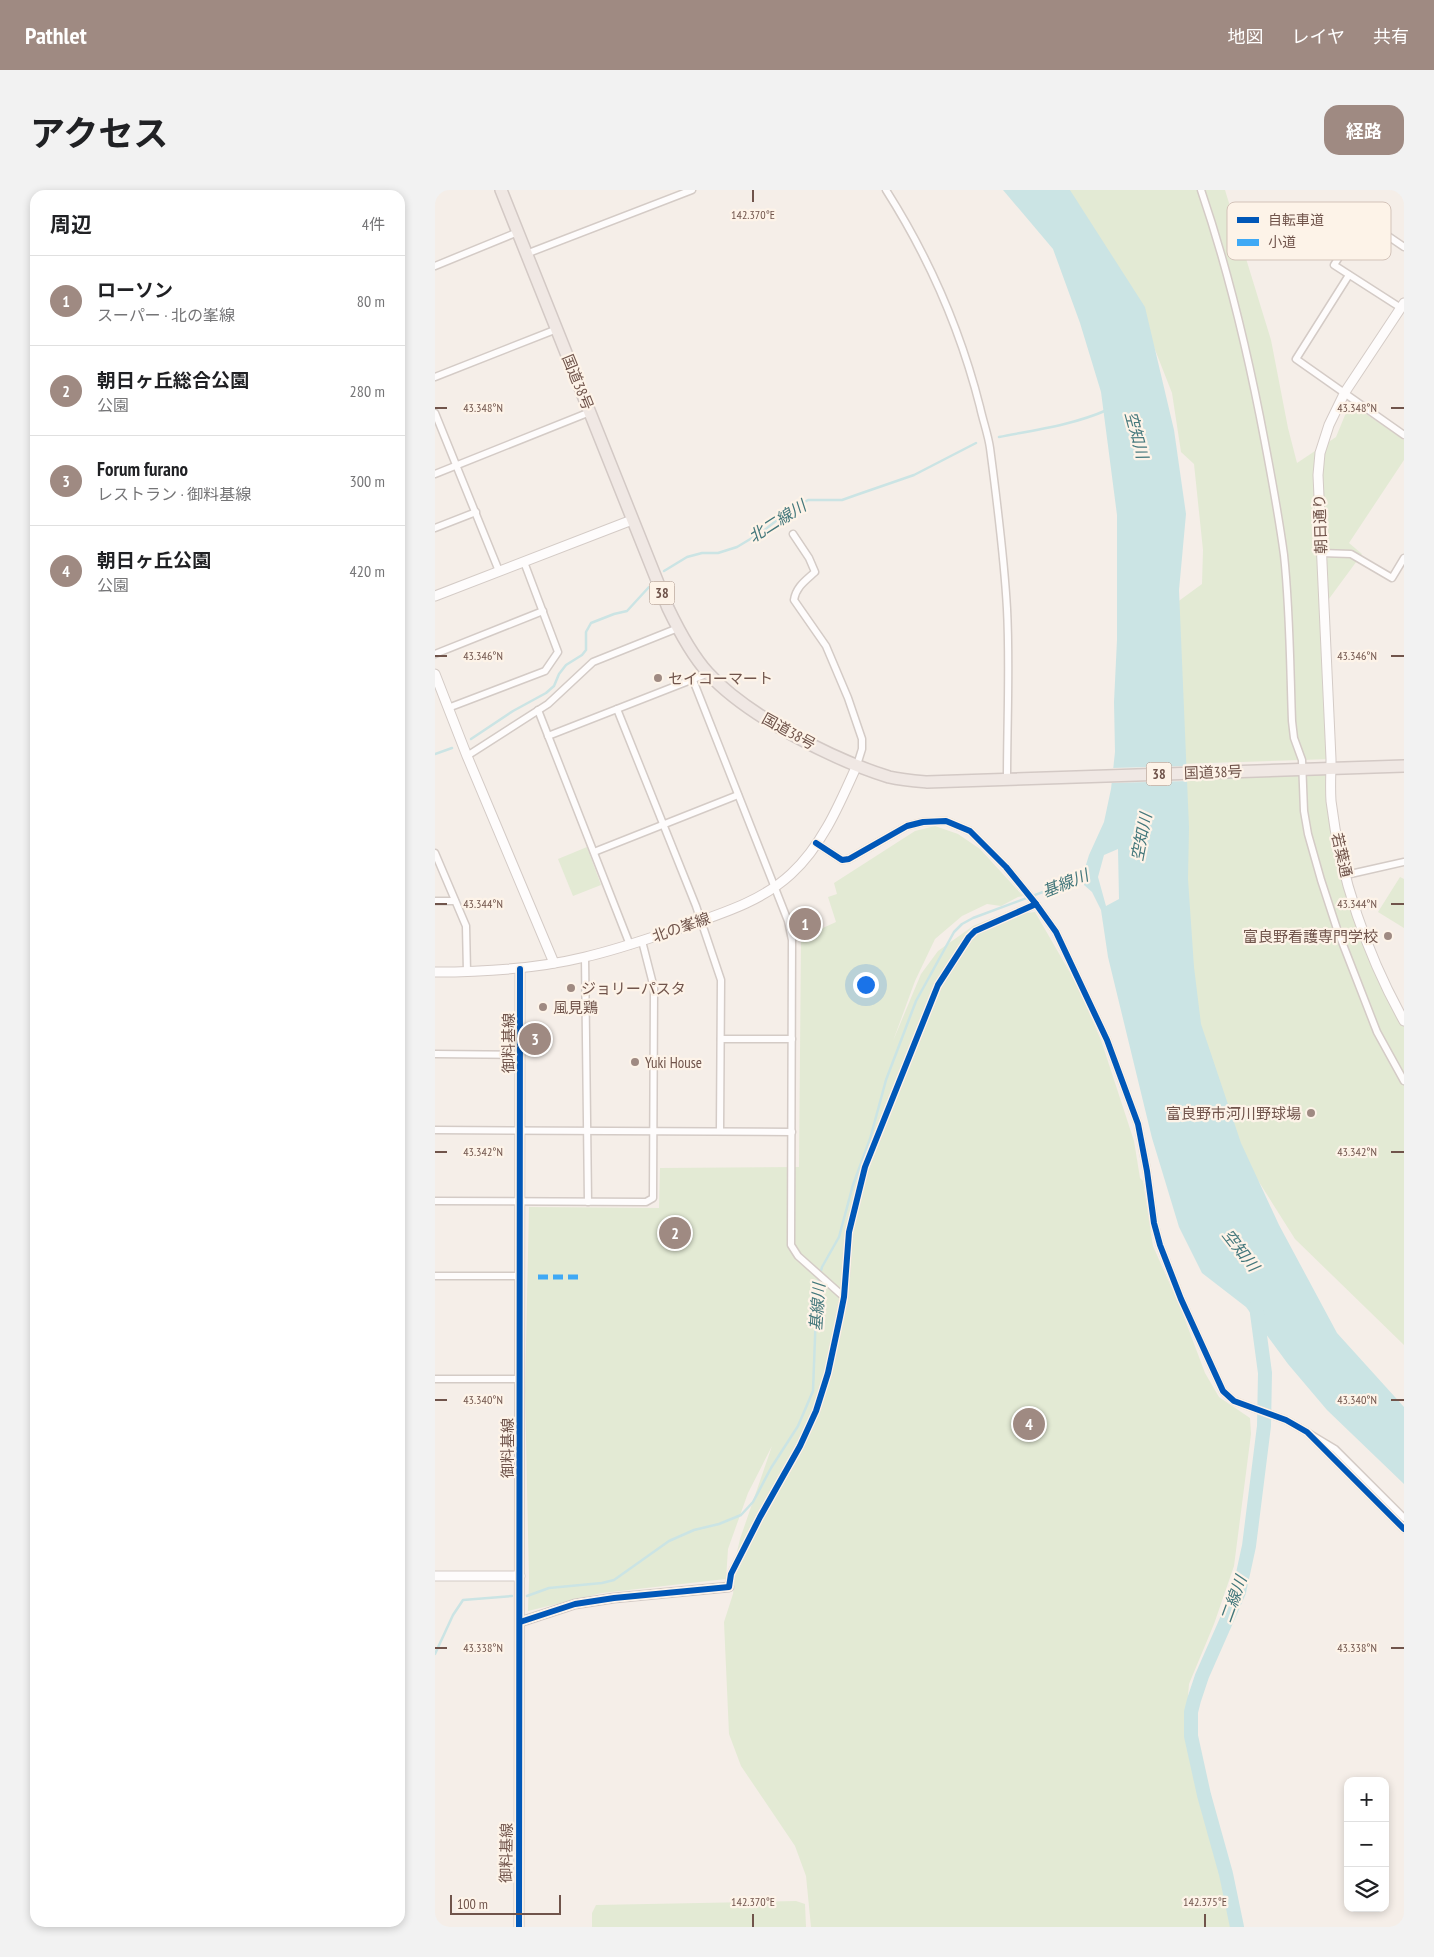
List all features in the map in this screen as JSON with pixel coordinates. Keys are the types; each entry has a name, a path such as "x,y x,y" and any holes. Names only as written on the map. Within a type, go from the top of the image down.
{"highway":[{"name":"国道38号","path":"501,190 668,608 678,628 709,673 731,694 760,716 819,748 857,765 891,777 911,780 949,782 1404,766"}],"street":[{"path":"526,254 691,190"},
{"path":"886,190 925,260 955,329 974,382 990,447 998,506 1007,610 1007,779"},
{"path":"1201,190 1240,325 1259,411 1284,555 1289,617 1292,721 1294,738 1302,760 1300,769 1308,834 1331,913 1377,1032 1404,1081"},
{"path":"435,266 518,232"},
{"path":"1391,238 1404,247"},
{"path":"1337,260 1334,265 1402,305"},
{"path":"1349,275 1296,359 1404,435"},
{"name":"朝日通り","path":"1331,768 1317,475 1320,453 1329,425 1345,392 1402,305"},
{"path":"435,377 557,329"},
{"path":"435,474 590,412"},
{"path":"435,413 499,571"},
{"path":"435,528 475,512"},
{"path":"435,596 632,520"},
{"path":"793,534 809,558 815,572 799,587 795,593 794,600 826,646 848,698 862,739 862,749 857,765"},
{"path":"1321,553 1351,554 1392,578 1404,558"},
{"path":"449,708 545,671 559,652 524,562"},
{"path":"435,654 543,611"},
{"path":"467,756 548,704 593,662 678,628"},
{"path":"549,736 709,673"},
{"path":"435,674 467,756 554,963"},
{"path":"693,680 788,921 792,940 791,1245 797,1256 844,1297"},
{"path":"617,709 664,825 721,980 721,1132"},
{"path":"538,710 630,945"},
{"name":"北の峯線","path":"435,972 467,972 520,968 585,957 642,941 700,921 752,900 775,887 798,867 832,817 857,765"},
{"name":"若葉通","path":"1331,768 1331,799 1346,875 1370,952 1404,1021"},
{"path":"594,852 738,795"},
{"path":"816,843 842,860 849,859 907,826 923,822 946,821 970,831 1006,868 1036,904 1055,932 1113,1057 1138,1124 1154,1223 1181,1299 1223,1391 1234,1401 1297,1425 1322,1439 1335,1449 1404,1518"},
{"path":"435,853 466,926 467,972"},
{"path":"1346,875 1404,862"},
{"path":"435,901 455,901"},
{"path":"520,1622 575,1604 623,1597 729,1587 731,1574 760,1517 800,1446 816,1411 828,1373 844,1297 849,1232 865,1167 938,984 975,931 1036,904"},
{"path":"435,1201 651,1201 654,1194 654,988 642,941"},
{"path":"585,957 589,1202"},
{"name":"御料基線","path":"519,1927 520,968"},
{"path":"721,1039 792,1039"},
{"path":"435,1054 521,1055"},
{"path":"435,1130 792,1132"},
{"path":"435,1276 520,1276"},
{"path":"435,1379 520,1379"},
{"path":"1307,1432 1404,1529"},
{"path":"435,1576 520,1576"}],"green space":[{"path":"1066,190 1225,190 1229,202 1227,202 1227,260 1246,260 1271,340 1288,428 1297,463 1336,437 1350,403 1404,440 1404,460 1349,543 1362,554 1323,607 1331,759 1178,764 1176,603 1202,584 1203,550 1194,464 1181,452 1172,393 1143,319"},
{"path":"1331,774 1331,799 1351,894 1404,1021 1404,1345 1295,1239 1235,1144 1189,995 1179,778"},
{"path":"935,826 958,834 980,849 1023,896 1001,906 987,904 962,916 935,939 915,981 893,1041 921,974 938,951 973,926 995,917 1035,912 1076,983 1101,1040 1134,1141 1140,1178 1143,1181 1153,1246 1181,1309 1205,1373 1219,1397 1250,1418 1251,1434 1234,1566 1214,1624 1189,1684 1186,1719 1187,1741 1222,1882 1231,1927 811,1927 806,1876 795,1846 741,1766 729,1734 724,1622 733,1594 740,1539 772,1446 748,1493 728,1549 726,1579 602,1593 528,1611 525,1391 529,1207 659,1208 660,1168 799,1167 801,938 836,922 828,897 837,894 834,883 915,831"},
{"path":"587,847 601,885 573,896 558,859"},
{"path":"1400,877 1404,879 1404,928 1378,912"},
{"path":"796,1901 805,1904 806,1927 592,1927 592,1913 596,1905"}],"water":[{"name":"空知川","path":"1003,190 1070,190 1145,307 1174,430 1186,514 1179,590 1189,827 1188,879 1194,967 1201,1024 1241,1143 1279,1225 1337,1333 1404,1407 1404,1484 1327,1410 1288,1364 1246,1307 1202,1273 1179,1227 1152,1138 1108,957 1101,910 1092,892 1084,885 1085,868 1089,855 1104,822 1111,789 1115,752 1117,515 1101,392 1080,323 1053,249","holes":["1118,849 1119,899 1106,906 1098,877 1104,855"]}],"pier":[{"path":"1189,766 1189,781 1109,783 1111,768"}],"waterway":[{"name":"北二線川","path":"999,437 1067,423 1107,410"},
{"name":"北二線川","path":"664,571 687,557 702,553 718,553 737,547 762,532 787,512 808,500 842,500 914,475 976,443"},
{"name":"北二線川","path":"471,739 513,711 546,693 554,686 559,674 566,665 582,655 586,650 586,632 591,623 627,611 649,587"},
{"name":"北二線川","path":"435,754 452,748"},
{"name":"基線川","path":"527,1596 549,1588 602,1583 614,1580 669,1541 694,1530 719,1524 741,1515 753,1502 771,1468 798,1426 813,1391 817,1285 822,1267 839,1237 853,1185 870,1139 886,1080 916,1001 954,932 962,924 973,918 1086,876"},
{"name":"二線川","path":"1237,1927 1226,1874 1204,1795 1191,1736 1191,1712 1202,1676 1239,1592 1249,1546 1264,1426 1265,1373 1256,1306"},
{"name":"基線川","path":"435,1654 453,1615 463,1600 512,1596"}],"marked path":[{"path":"538,1277 580,1277"}],"cycle path":[{"path":"816,843 842,860 849,859 907,826 923,822 946,821 970,831 1006,867 1056,932 1107,1040 1138,1124 1154,1223 1160,1245 1181,1299 1223,1391 1234,1401 1286,1420 1307,1432 1404,1529"},
{"path":"520,1622 575,1604 614,1598 729,1587 731,1574 760,1517 800,1446 816,1411 828,1373 840,1317 844,1297 849,1232 865,1167 938,985 969,937 975,931 1036,904"},
{"path":"519,1927 520,969"}],"place":[{"name":"セイコーマート","path":"658,678"},
{"name":"ローソン","path":"805,924"},
{"name":"富良野看護専門学校","path":"1388,936"},
{"name":"ジョリーパスタ","path":"571,988"},
{"name":"風見鶏","path":"543,1007"},
{"name":"Forum furano","path":"535,1039"},
{"name":"Yuki House","path":"635,1062"},
{"name":"富良野市河川野球場","path":"1311,1113"},
{"name":"朝日ヶ丘総合公園","path":"675,1233"},
{"name":"朝日ヶ丘公園","path":"1029,1424"}]}
